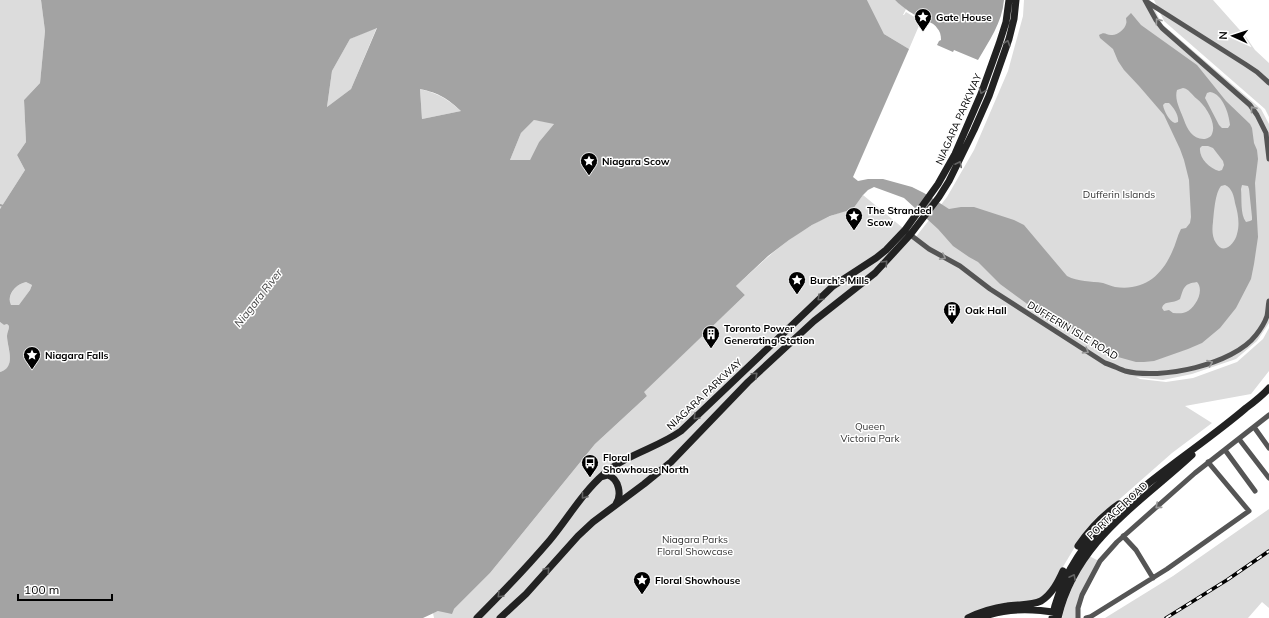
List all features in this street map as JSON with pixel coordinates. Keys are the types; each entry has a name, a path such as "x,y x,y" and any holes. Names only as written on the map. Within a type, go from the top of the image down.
{"main road":[{"name":"NIAGARA PARKWAY","path":"500,618 526,594 578,536 593,522 671,462 748,382 814,321 875,273 908,232 918,212 947,170 955,154 980,94 1003,32 1009,0"},
{"name":"NIAGARA PARKWAY","path":"477,618 537,555 583,496 600,478 620,462 667,441 682,431 833,286 876,258 924,218 957,167 989,96 1014,20 1016,0"},
{"name":"PORTAGE ROAD","path":"1056,616 1072,579 1083,560 1110,527 1269,388"},
{"name":"PORTAGE ROAD","path":"1056,616 1066,576 1085,544 1105,522 1141,490 1216,433"},
{"path":"600,478 608,475 616,482 619,496 618,501 614,506"},
{"path":"968,618 994,608 1032,604 1041,601 1053,590 1070,560 1091,529 1115,507 1141,490"},
{"path":"980,618 999,612 1017,610 1031,610 1056,616"}],"street":[{"path":"1146,1 1257,72 1269,83"},
{"path":"1146,1 1162,28 1242,98 1258,115 1266,134 1269,159"},
{"name":"DUFFERIN ISLE ROAD","path":"908,232 929,249 960,266 990,289 1106,363 1126,371 1153,374 1193,369 1231,355 1240,350 1256,335 1267,316 1269,301"},
{"path":"1078,618 1078,608 1082,595 1100,561 1123,536 1208,462 1269,415"},
{"path":"1254,427 1269,448"},
{"path":"1239,439 1269,478"},
{"path":"1225,450 1255,491"},
{"path":"1086,618 1090,617 1167,569 1249,511 1208,462"},
{"path":"1123,536 1136,550 1153,578"}],"green space":[{"path":"0,0 41,0 45,31 40,83 24,100 26,142 17,155 25,170 0,209"},
{"path":"867,0 895,0 906,9 903,15 906,12 921,21 909,49 884,34"},
{"name":"Queen Victoria Park","path":"1024,0 1150,0 1162,24 1261,109 1269,124 1269,323 1257,341 1236,359 1192,374 1163,380 1136,377 1140,379 1166,382 1193,378 1237,362 1263,339 1269,328 1269,371 1251,394 1185,406 1212,423 1172,453 1105,512 1076,545 1048,592 1038,599 963,618 434,618 433,613 454,609 490,573 595,444 647,396 643,392 745,295 736,286 776,250 819,221 853,209 863,195 915,238 947,197 974,150 1008,71 1023,16"},
{"path":"1154,0 1213,0 1246,37 1255,50 1269,63 1269,117 1265,109 1164,21"},
{"path":"377,27 351,89 327,107 332,71 350,39"},
{"path":"420,89 442,97 461,111 422,119"},
{"path":"534,120 555,123 539,142 530,160 510,160 521,133"},
{"path":"26,282 32,285 30,290 19,306 11,306 11,294 19,285"},
{"path":"0,322 9,326 7,336 10,362 5,370 0,372"},
{"path":"1269,509 1269,608 1262,602 1248,618 1105,618 1173,576"},
{"path":"1089,556 1099,561 1080,598 1079,618 1062,618 1073,586"}],"water":[{"name":"Niagara River","path":"41,0 867,0 884,34 909,49 853,177 858,181 883,179 912,187 949,209 974,207 1014,220 1024,225 1067,276 1080,280 1125,288 1142,284 1157,275 1168,261 1178,234 1181,229 1186,228 1190,223 1191,217 1189,180 1184,160 1164,115 1124,70 1113,49 1100,38 1099,35 1104,33 1113,35 1120,32 1125,26 1126,18 1131,13 1141,25 1197,65 1226,101 1250,124 1252,128 1258,159 1255,183 1258,237 1254,264 1251,279 1236,308 1220,328 1202,343 1154,361 1136,362 1118,357 1105,346 1084,333 1043,318 1030,306 1000,284 978,262 953,246 938,229 904,198 874,187 863,195 853,209 830,216 812,225 789,240 768,256 736,286 745,295 644,392 647,396 595,444 490,573 454,609 452,614 438,611 423,618 0,618 0,372 8,366 10,356 7,336 9,326 0,322 0,209 25,170 17,155 26,142 24,100 40,83 45,31","holes":["377,28 351,89 327,107 332,71 350,39","1183,88 1189,91 1203,105 1212,120 1213,130 1210,137 1201,139 1197,138 1191,133 1185,123 1176,98 1177,90","420,89 432,92 442,97 461,111 422,119","1210,92 1222,100 1228,115 1230,125 1228,128 1222,128 1205,98 1207,93","1165,103 1169,103 1173,107 1178,117 1178,122 1175,123 1167,116 1163,105","534,120 554,124 539,142 530,160 510,160 521,133","1202,146 1213,148 1223,161 1224,165 1222,170 1215,170 1208,165 1200,152 1200,148","1225,185 1231,190 1238,215 1238,230 1236,238 1232,244 1226,248 1219,247 1215,241 1212,230 1217,193 1221,186","1242,185 1248,186 1249,189 1252,220 1246,222 1242,211 1241,189","26,282 32,285 19,305 11,305 10,297 13,290 22,283","1197,282 1200,290 1198,299 1193,307 1183,313 1173,313 1169,310 1164,311 1162,308 1163,306 1167,303 1180,299 1182,292 1189,284"]},
{"path":"895,0 1004,0 998,24 978,60 937,45 941,38 940,32 936,26 913,14"}],"railway":[{"path":"1166,618 1227,580 1269,551"}],"place":[{"name":"Gate House","path":"923,32"},
{"name":"Niagara Scow","path":"589,176"},
{"name":"The Stranded Scow","path":"854,231"},
{"name":"Burch’s Mills","path":"797,295"},
{"name":"Oak Hall","path":"952,325"},
{"name":"Toronto Power Generating Station","path":"711,349"},
{"name":"Niagara Falls","path":"32,370"},
{"name":"Floral Showhouse North","path":"590,478"},
{"name":"Floral Showhouse","path":"642,595"}],"park label":[{"name":"Dufferin Islands","path":"1119,194"},
{"name":"Niagara Parks Floral Showcase","path":"695,544"}]}
